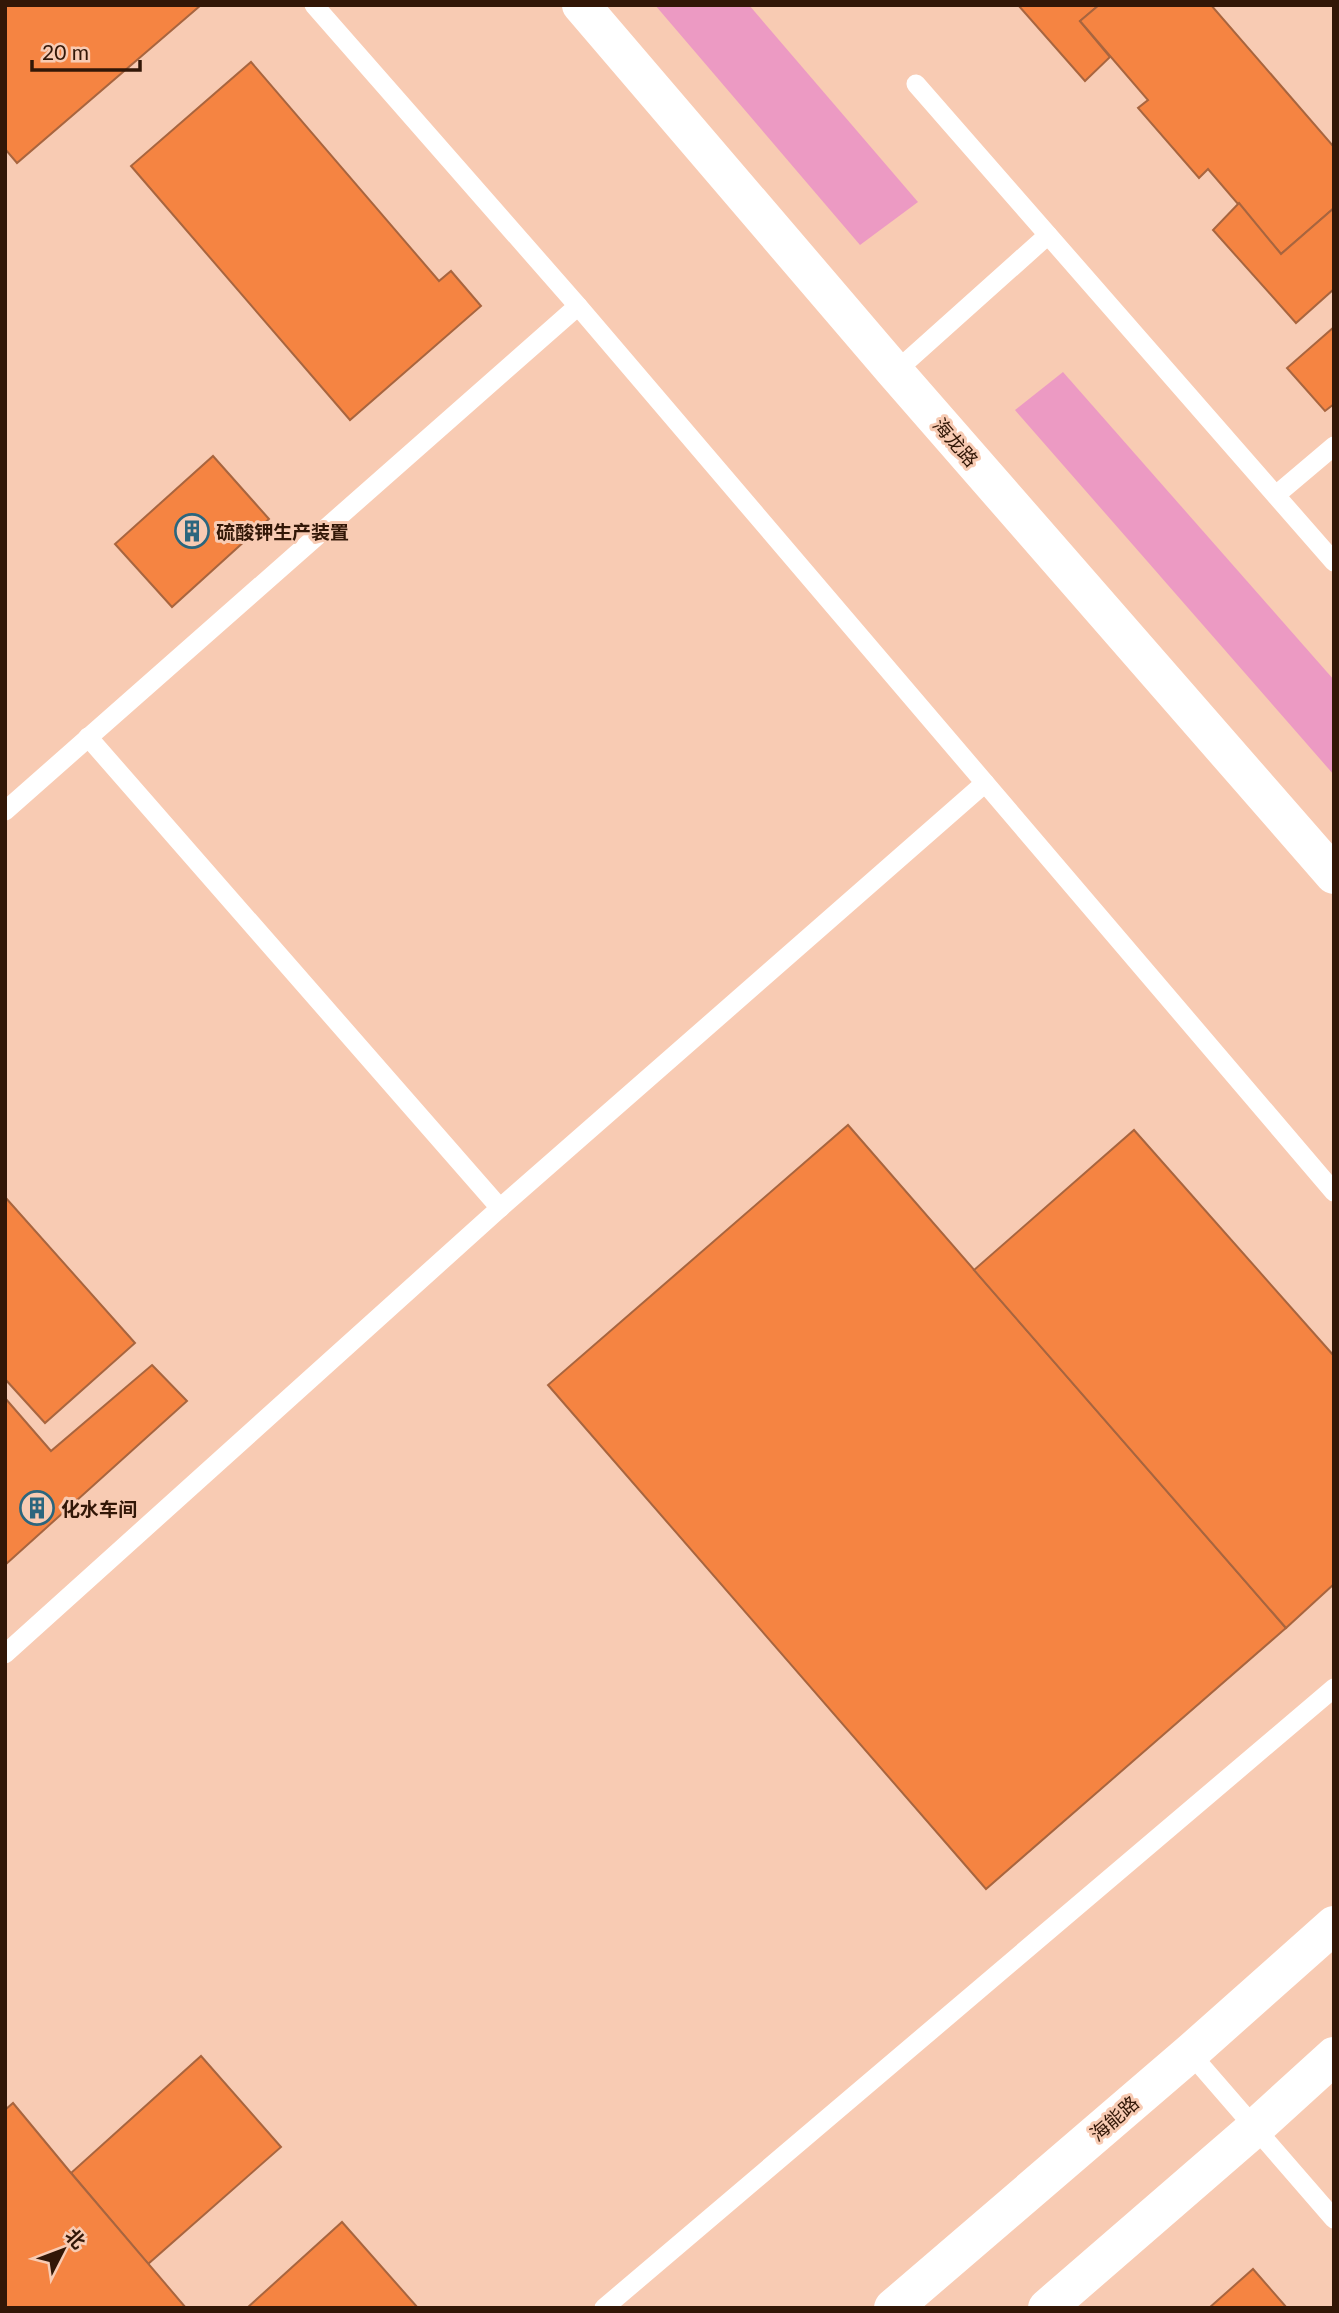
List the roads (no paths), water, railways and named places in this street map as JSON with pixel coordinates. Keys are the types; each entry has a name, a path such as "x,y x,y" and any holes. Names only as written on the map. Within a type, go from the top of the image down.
{"street":[{"name":"海龙路","path":"581,5 895,372 1334,875"},
{"name":"海能路","path":"893,2308 1334,1926"},
{"path":"1047,2308 1334,2056"}],"lane":[{"path":"314,5 578,306 1334,1192"},
{"path":"916,85 1334,562"},
{"path":"895,372 1048,235"},
{"path":"5,811 578,306"},
{"path":"1276,495 1334,446"},
{"path":"88,737 500,1208"},
{"path":"5,1654 500,1208 985,783"},
{"path":"604,2308 1334,1688"},
{"path":"1190,2053 1334,2219"}],"place":[{"name":"硫酸钾生产装置","path":"192,531"},
{"name":"化水车间","path":"37,1508"}]}
